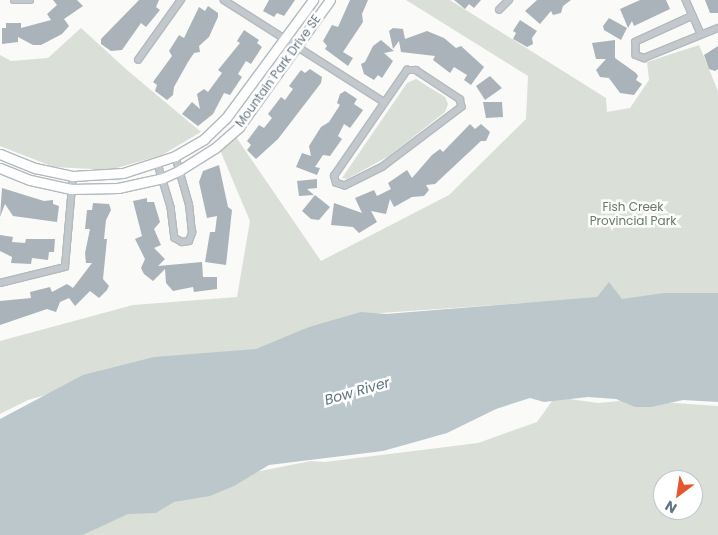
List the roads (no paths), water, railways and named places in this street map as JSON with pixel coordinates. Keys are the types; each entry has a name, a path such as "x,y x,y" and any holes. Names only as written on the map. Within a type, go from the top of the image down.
{"street":[{"path":"14,0 30,0"},
{"path":"138,60 181,0"},
{"path":"224,0 384,102"},
{"name":"Mountain Park Drive SE","path":"0,154 36,168 73,176 123,173 158,164 175,156 204,139 226,118 313,0"},
{"name":"Mountain Park Drive SE","path":"0,168 30,180 71,189 118,188 162,178 180,170 215,148 239,127 330,0"},
{"path":"499,10 509,0"},
{"path":"686,0 701,34"},
{"path":"693,16 636,42 636,55 644,58 718,28"},
{"path":"406,70 416,70 460,99 462,107 383,167 345,186 336,183 334,176 384,102 406,70"},
{"path":"158,164 175,238 182,242 189,241 192,233 189,205 175,156"},
{"path":"0,283 65,267 73,176"},
{"path":"0,276 8,280"}],"water":[{"name":"Bow River","path":"609,282 622,299 664,293 718,293 718,402 683,400 651,407 635,407 616,399 588,397 544,402 530,398 496,409 447,433 383,451 269,465 234,486 210,496 174,502 156,513 128,514 83,535 0,535 0,419 83,375 154,357 256,349 309,327 361,312 386,314 597,297"}],"park label":[{"name":"Fish Creek Provincial Park","path":"633,214"}]}
